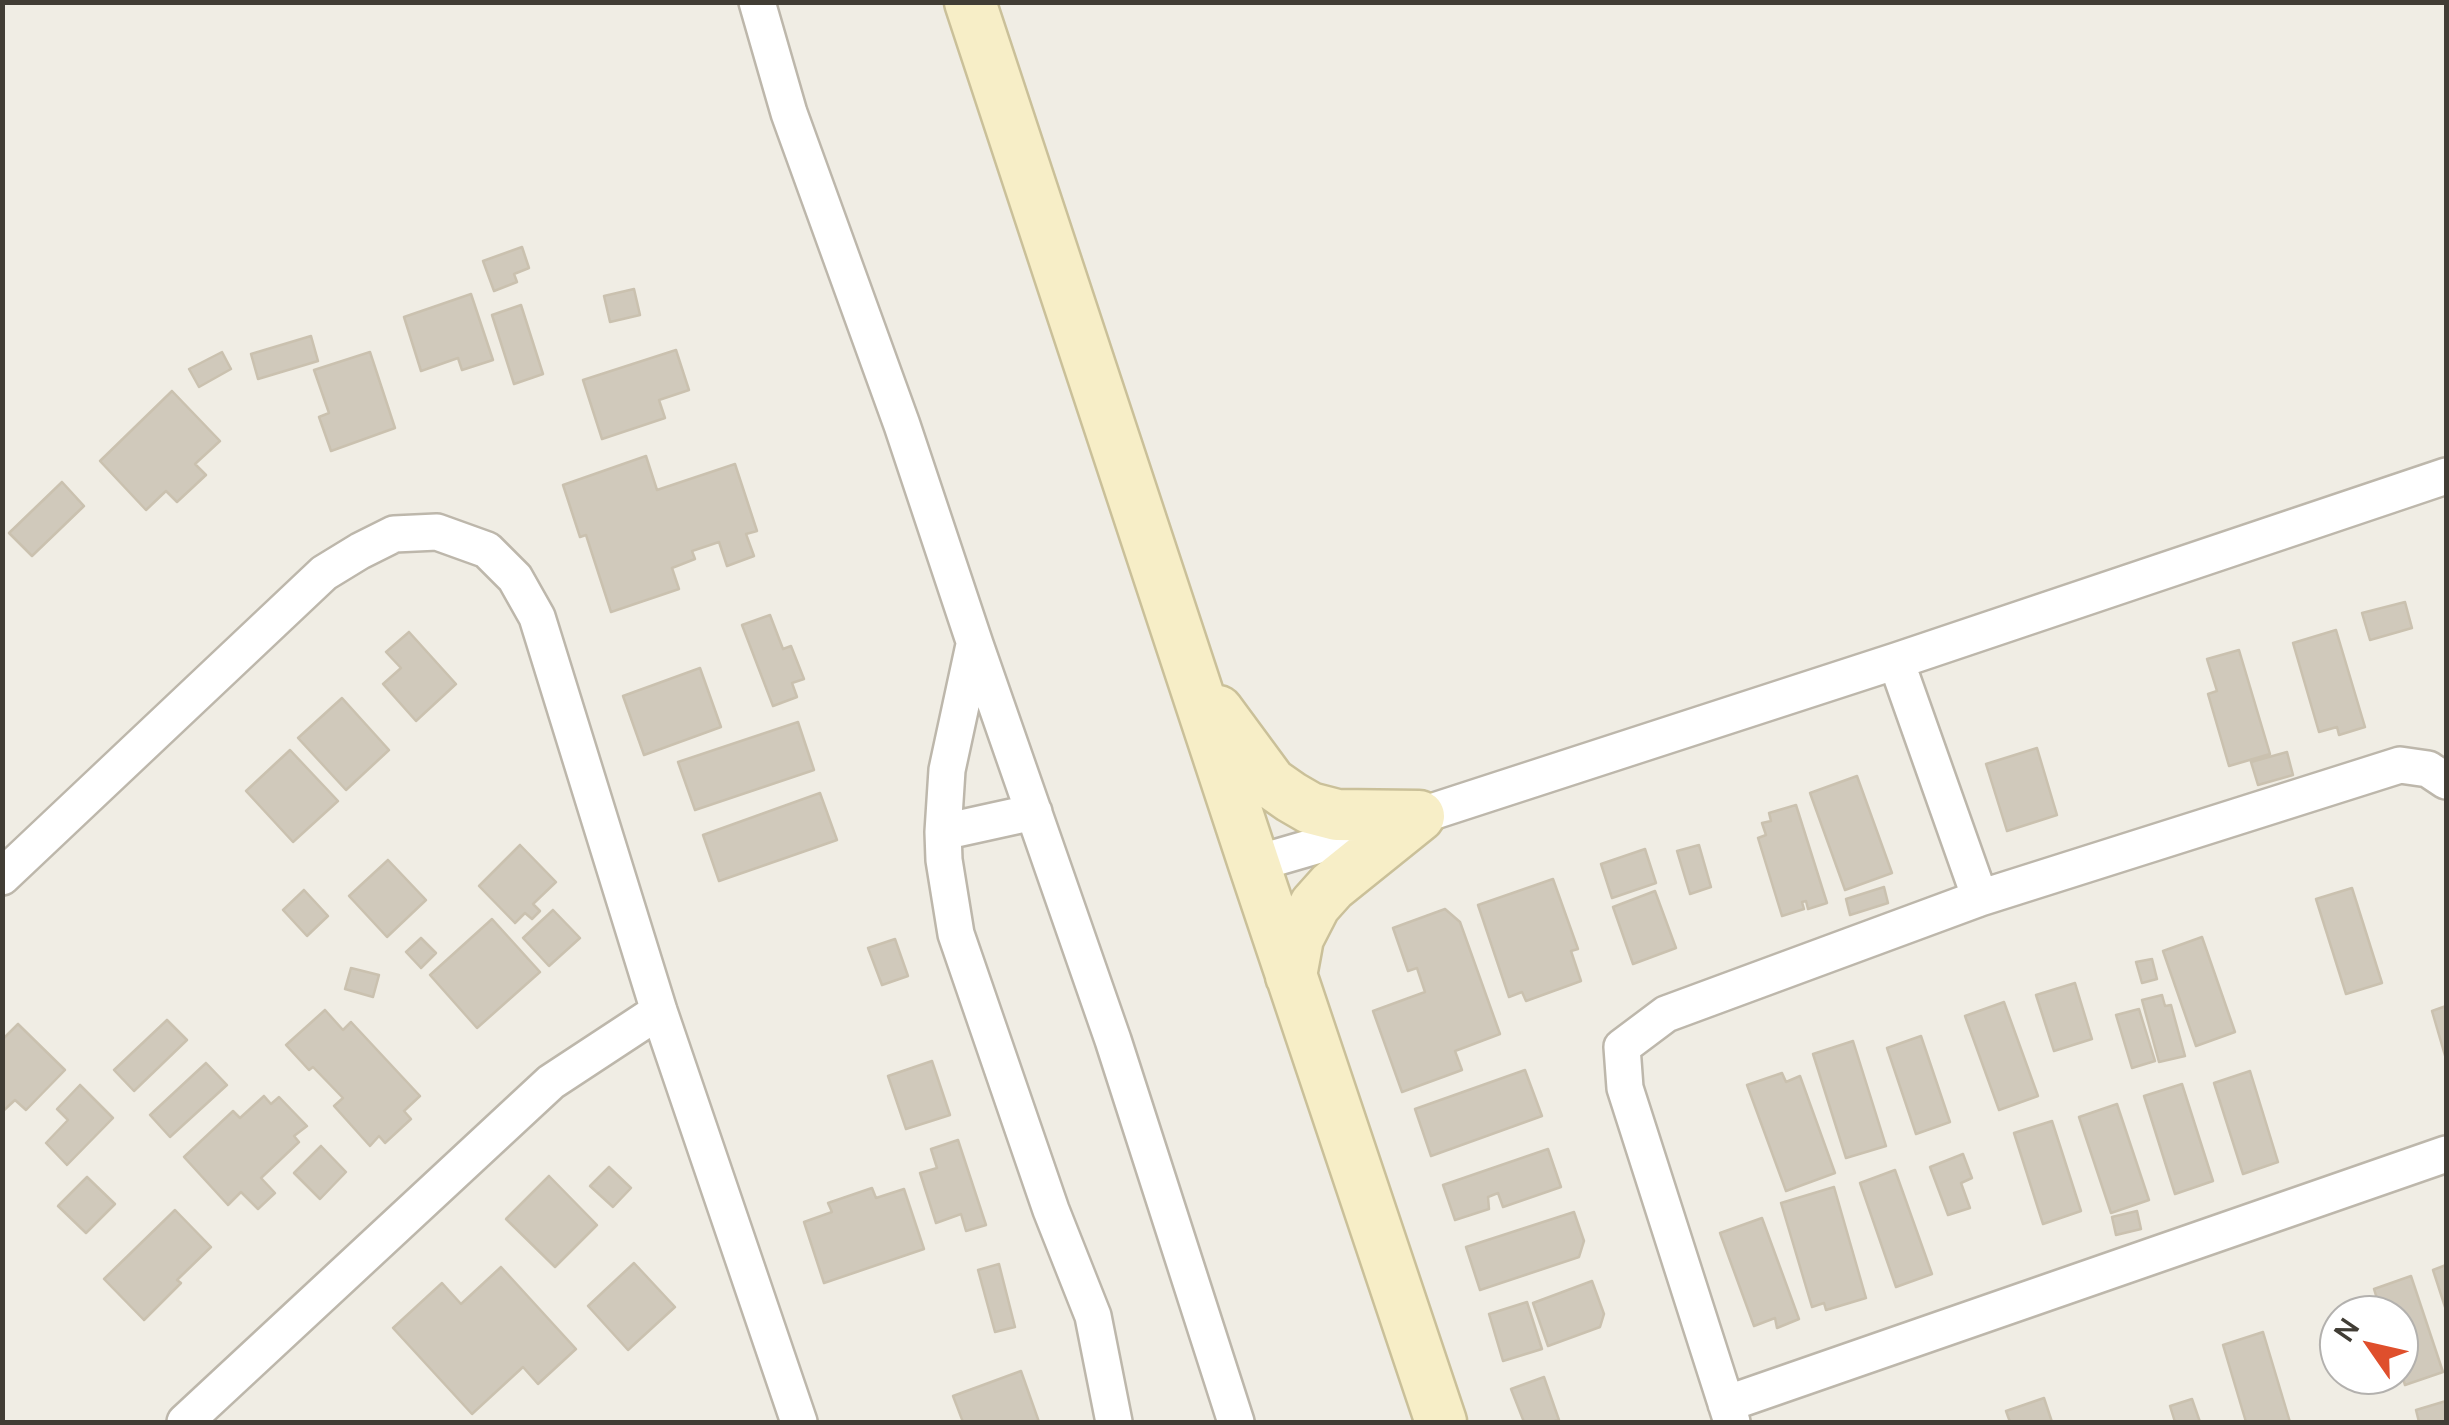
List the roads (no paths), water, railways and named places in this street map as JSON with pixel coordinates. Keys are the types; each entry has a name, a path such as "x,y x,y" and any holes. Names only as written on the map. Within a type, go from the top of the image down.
{"main road":[{"path":"970,2 1441,1422"},
{"path":"1192,674 1272,783 1290,798 1337,816 1420,816"},
{"path":"1291,976 1298,938 1315,906 1332,886 1420,816"}],"street":[{"path":"757,2 789,113 902,425 1113,1040 1236,1422"},
{"path":"1254,864 1420,816 2446,476"},
{"path":"2,877 324,573 394,534 437,532 486,550 515,578 537,617 659,1011 799,1422"},
{"path":"975,644 947,770 944,860 956,934 1051,1210 1093,1316 1114,1422"},
{"path":"1896,661 1980,898"},
{"path":"2446,782 2428,768 2400,764 1980,898 1666,1014 1622,1047 1625,1088 1729,1413 2446,1154"},
{"path":"943,832 1034,812"},
{"path":"185,1422 551,1082 659,1011"}]}
